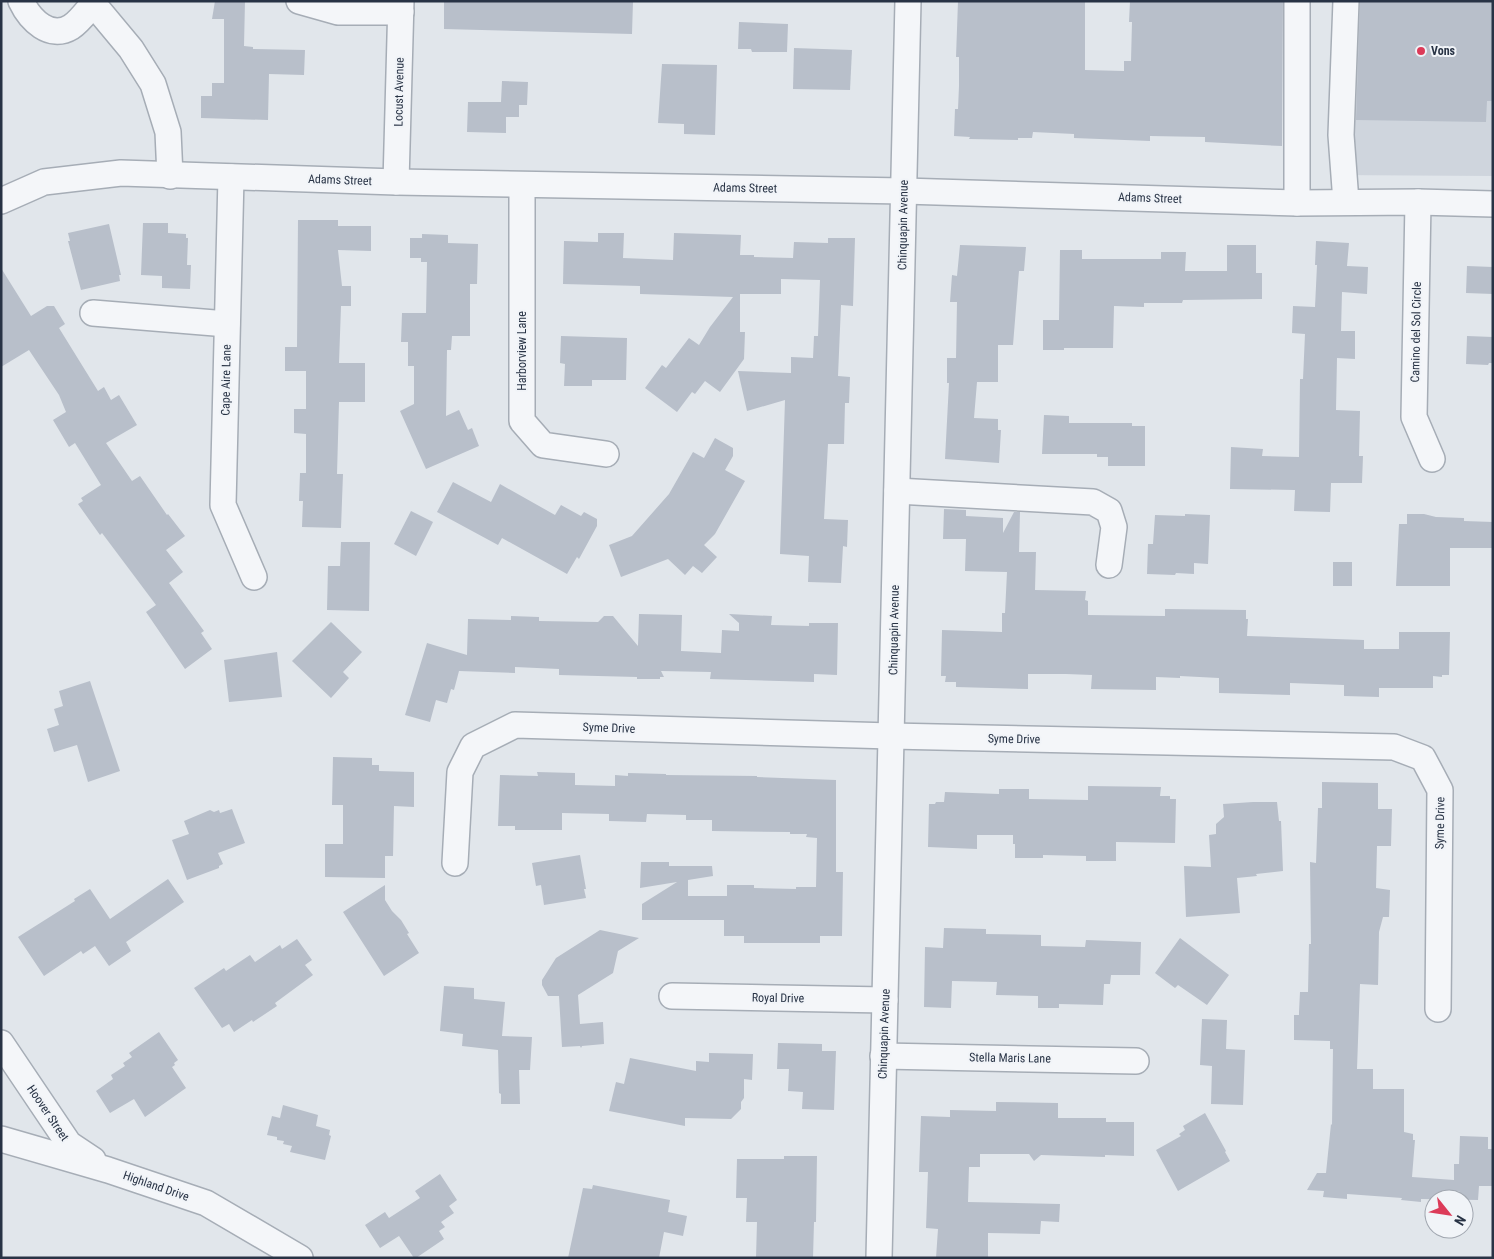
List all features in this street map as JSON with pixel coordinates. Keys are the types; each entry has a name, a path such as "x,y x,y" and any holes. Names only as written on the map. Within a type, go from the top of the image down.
{"street":[{"path":"21,1 34,22 47,29 61,32 73,26 92,3 131,49 153,84 168,132 170,176"},
{"path":"299,1 338,12 401,7"},
{"name":"Chinquapin Avenue","path":"879,1258 908,1"},
{"path":"1296,203 1297,1"},
{"path":"1346,1 1341,134 1346,202"},
{"name":"Locust Avenue","path":"396,182 401,7"},
{"name":"Adams Street","path":"1,200 44,182 122,173 396,182 904,191 1296,203 1418,202 1493,204"},
{"name":"Cape Aire Lane","path":"231,177 223,505 254,577"},
{"name":"Harborview Lane","path":"522,184 522,421 543,445 606,454"},
{"name":"Camino del Sol Circle","path":"1418,202 1414,417 1432,459"},
{"path":"94,313 228,324"},
{"path":"897,491 1093,502 1109,511 1114,527 1109,566"},
{"name":"Syme Drive","path":"455,863 460,772 473,746 516,725 892,736 1394,747 1423,758 1440,790 1438,1009"},
{"name":"Royal Drive","path":"672,996 884,1000"},
{"name":"Hoover Street","path":"1,1043 69,1144 108,1170"},
{"name":"Stella Maris Lane","path":"883,1056 1136,1061"},
{"name":"Highland Drive","path":"1,1139 108,1170 206,1204 300,1258"}],"shaded area":[{"name":"Vons","path":"1335,1 1493,1 1493,176 1331,175"}],"building":[{"path":"215,1 245,1 244,46 253,47 253,49 305,50 304,75 269,74 268,120 201,118 201,96 212,96 212,83 224,83 224,19 212,19"},
{"path":"444,1 633,1 632,34 444,29"},
{"path":"958,1 1085,1 1085,70 1124,71 1124,61 1131,61 1132,22 1129,22 1130,1 1283,1 1282,146 1205,142 1205,137 1150,136 1150,141 1074,138 1074,134 1033,132 1032,138 1018,138 1018,140 969,139 970,137 954,136 955,109 958,109 959,86 959,57 956,57"},
{"name":"Vons","path":"1360,1 1493,1 1493,101 1487,101 1486,122 1356,120"},
{"path":"739,22 788,24 787,52 752,52 751,49 738,49"},
{"path":"794,48 852,50 850,90 793,89"},
{"path":"662,64 717,65 715,135 684,134 684,124 658,123"},
{"path":"502,81 528,82 527,105 519,105 519,117 506,117 506,133 467,132 468,102 501,102"},
{"path":"298,220 338,220 338,226 371,226 371,251 338,250 342,286 351,286 351,306 341,306 339,363 365,363 365,402 339,402 337,474 343,474 341,528 302,527 303,501 299,501 300,473 306,473 306,434 294,433 294,409 306,409 306,371 285,371 285,347 297,347"},
{"path":"143,223 168,223 168,233 186,234 186,238 188,238 187,265 191,265 190,289 162,288 162,276 141,275"},
{"path":"109,224 121,275 119,275 120,281 81,290 68,241 70,241 68,233"},
{"path":"598,233 624,233 623,258 673,260 674,233 741,235 740,255 754,255 754,257 793,258 794,242 828,243 828,238 855,238 853,306 841,305 838,376 850,377 849,403 845,403 844,444 828,444 824,519 848,520 847,547 843,546 841,583 808,582 809,556 780,554 785,400 747,411 738,371 791,373 791,357 813,358 814,336 818,336 820,280 781,279 781,294 740,294 740,332 745,332 744,359 720,392 705,381 695,394 692,392 677,412 645,388 662,365 666,368 689,338 699,345 733,297 640,294 640,286 563,284 564,241 598,242"},
{"path":"422,234 448,235 448,243 478,244 477,284 470,284 470,336 452,336 451,350 447,350 446,416 459,410 468,430 472,428 479,446 426,469 400,411 414,404 414,366 408,366 408,342 401,342 402,313 426,313 427,262 421,262 421,258 410,258 410,238 422,238"},
{"path":"1316,241 1349,243 1347,266 1368,267 1367,294 1342,292 1341,331 1355,331 1355,359 1337,358 1336,410 1360,411 1359,456 1363,456 1362,483 1331,483 1330,512 1294,511 1295,490 1230,489 1231,447 1263,449 1262,456 1299,457 1300,379 1303,379 1305,334 1292,333 1293,306 1315,307"},
{"path":"960,245 1026,247 1024,271 1019,271 1013,345 998,345 998,382 977,382 974,418 998,419 998,430 1001,430 999,463 945,459 949,383 947,383 947,358 956,358 957,302 950,302 952,275 957,276"},
{"path":"1227,245 1256,245 1256,273 1262,273 1262,299 1183,300 1182,303 1144,303 1144,307 1114,306 1113,348 1043,350 1043,320 1059,320 1060,250 1082,250 1082,259 1161,259 1161,252 1186,252 1185,271 1227,271"},
{"path":"1467,266 1493,267 1493,294 1466,293"},
{"path":"1,268 31,316 47,306 54,306 65,324 59,328 98,391 104,387 111,400 119,395 137,425 106,443 132,481 140,476 167,515 185,536 166,550 183,572 169,583 204,631 201,633 212,649 185,669 146,612 156,605 102,533 100,535 78,504 83,501 81,498 101,485 75,443 69,447 53,420 66,412 59,395 29,350 1,367"},
{"path":"561,336 627,338 626,380 592,380 592,386 564,386 565,364 560,363"},
{"path":"1467,336 1493,337 1493,363 1488,365 1466,364"},
{"path":"1044,415 1069,416 1069,423 1132,423 1132,426 1145,426 1145,466 1108,466 1108,457 1097,457 1097,454 1042,454"},
{"path":"715,438 733,448 733,456 725,470 745,481 715,534 704,545 717,557 702,573 693,566 685,575 668,559 621,577 609,545 632,536 669,494 693,452 704,458"},
{"path":"453,482 491,502 500,484 555,515 561,505 581,516 584,512 597,519 597,526 579,559 577,557 567,574 502,538 498,545 437,512"},
{"path":"944,509 966,510 966,516 1003,518 1003,533 1014,512 1020,512 1019,552 1036,552 1035,590 1086,591 1085,600 1088,601 1088,615 1165,616 1165,609 1246,610 1246,619 1248,619 1247,636 1364,640 1364,649 1399,649 1399,632 1450,632 1449,675 1442,675 1442,677 1433,676 1433,688 1379,688 1379,697 1344,696 1344,685 1290,683 1290,695 1219,693 1219,678 1180,676 1180,678 1156,677 1156,690 1091,689 1092,675 1066,674 1028,674 1028,689 956,687 956,682 945,682 946,676 941,676 942,630 1002,632 1002,613 1005,613 1007,572 965,571 966,539 943,539"},
{"path":"411,511 433,522 416,556 394,544"},
{"path":"1185,514 1210,515 1208,564 1194,563 1194,574 1147,574 1148,544 1153,544 1155,515 1185,516"},
{"path":"1407,514 1464,518 1464,521 1493,522 1493,548 1450,548 1450,586 1396,586 1399,524 1407,524"},
{"path":"341,542 370,542 369,611 327,610 328,566 340,566"},
{"path":"1333,562 1352,562 1352,586 1333,586"},
{"path":"639,614 682,615 681,651 721,653 722,630 739,631 739,623 729,614 772,616 771,625 809,626 809,623 838,623 837,675 814,674 814,682 710,679 711,672 661,671 664,677 660,677 660,679 637,679 637,677 559,675 559,669 515,667 515,673 459,671 454,690 451,689 447,703 436,700 430,722 405,715 427,643 467,655 468,619 511,620 511,616 539,617 539,621 598,622 604,616 613,616 638,646"},
{"path":"331,622 362,652 343,672 349,678 331,698 292,661"},
{"path":"277,652 282,697 229,702 224,660"},
{"path":"90,681 120,771 88,782 77,745 54,752 47,729 59,725 54,709 63,706 59,691"},
{"path":"333,757 372,758 372,765 379,765 379,771 414,772 414,807 394,806 393,856 385,856 385,878 325,877 325,844 343,844 343,805 332,805"},
{"path":"537,772 575,773 575,785 615,786 615,775 628,776 628,773 836,780 836,872 843,872 842,936 820,936 820,943 744,943 744,936 724,936 724,920 642,920 642,904 677,882 640,888 641,862 669,862 669,866 712,866 713,876 688,880 688,896 727,896 727,885 754,885 754,888 796,889 796,887 816,887 817,838 806,837 807,834 790,834 790,832 712,831 712,820 686,820 686,815 647,814 646,822 609,821 609,814 562,813 562,830 515,830 515,826 498,826 500,775 538,776"},
{"path":"1322,782 1378,783 1378,809 1392,809 1391,846 1377,846 1376,888 1390,890 1389,917 1383,917 1379,932 1378,985 1360,984 1357,1069 1373,1069 1373,1089 1404,1089 1404,1132 1413,1134 1413,1140 1415,1140 1412,1177 1454,1180 1454,1164 1459,1164 1460,1136 1488,1137 1488,1149 1493,1149 1493,1186 1479,1186 1478,1200 1474,1200 1474,1189 1424,1189 1424,1199 1421,1199 1421,1202 1401,1200 1402,1198 1347,1194 1347,1199 1323,1197 1324,1191 1307,1190 1317,1173 1326,1173 1332,1125 1333,1049 1330,1049 1330,1041 1294,1040 1294,1015 1299,1015 1300,992 1308,992 1309,944 1311,944 1310,862 1316,863 1318,808 1322,808"},
{"path":"1088,786 1161,787 1160,796 1170,796 1170,799 1176,799 1175,843 1116,842 1116,861 1086,861 1086,856 1043,855 1043,858 1015,858 1013,835 977,835 977,849 928,847 929,804 944,802 945,792 999,794 999,789 1029,789 1029,799 1088,800"},
{"path":"1277,802 1279,821 1281,821 1283,871 1237,878 1240,913 1186,917 1184,866 1211,867 1209,835 1216,834 1216,824 1224,817 1223,804"},
{"path":"232,809 245,843 218,853 223,864 219,868 187,880 172,840 189,834 184,821 210,810 214,812 219,810 220,813"},
{"path":"580,855 586,898 544,905 541,885 536,886 532,863"},
{"path":"168,879 184,902 126,942 131,951 109,966 95,946 83,954 81,951 44,976 18,937 75,901 74,899 90,889 110,919"},
{"path":"385,885 385,900 401,920 419,953 384,976 343,912"},
{"path":"944,928 986,929 986,934 1041,935 1041,946 1085,947 1086,940 1141,942 1140,975 1111,975 1110,984 1104,984 1103,1005 1059,1004 1059,1008 1038,1008 1038,996 996,995 997,982 952,981 951,1008 924,1007 925,947 943,948"},
{"path":"600,930 639,938 618,951 613,973 578,995 580,1024 603,1022 604,1044 582,1046 581,1048 580,1046 562,1047 559,996 548,996 542,985 542,980 556,958"},
{"path":"1180,938 1229,975 1207,1005 1178,985 1175,988 1155,973"},
{"path":"297,939 312,960 305,965 313,975 275,1003 277,1006 253,1022 252,1020 234,1032 229,1024 222,1028 194,988 224,968 226,971 250,955 255,962 280,945 282,949"},
{"path":"444,986 474,988 474,999 505,1002 502,1036 532,1037 530,1070 519,1070 520,1104 501,1104 498,1050 462,1046 463,1034 440,1031"},
{"path":"1202,1019 1227,1020 1226,1049 1245,1050 1243,1105 1211,1104 1212,1066 1200,1065"},
{"path":"159,1032 178,1060 172,1067 186,1088 145,1117 134,1099 110,1113 96,1091 113,1079 111,1075 125,1066 123,1063 132,1057 129,1053"},
{"path":"778,1043 822,1044 822,1051 836,1051 834,1110 802,1109 803,1092 788,1091 789,1069 777,1069"},
{"path":"709,1053 753,1054 752,1080 744,1079 744,1098 741,1102 741,1109 731,1119 685,1118 685,1126 609,1111 616,1082 624,1084 630,1058 696,1071 696,1061 709,1062"},
{"path":"996,1102 1058,1103 1058,1118 1106,1118 1106,1122 1134,1122 1134,1156 1041,1155 1034,1161 1029,1154 980,1154 980,1167 969,1167 968,1202 1060,1204 1059,1222 1041,1221 1040,1234 988,1233 988,1258 936,1258 938,1229 926,1228 928,1172 919,1172 921,1116 950,1117 950,1110 996,1111"},
{"path":"283,1105 318,1115 316,1126 330,1130 329,1135 331,1136 325,1160 290,1152 292,1146 283,1144 284,1141 277,1140 277,1137 267,1135 272,1116 280,1118"},
{"path":"1205,1113 1230,1161 1178,1191 1156,1150 1181,1136 1179,1134 1185,1130 1183,1126"},
{"path":"784,1156 817,1156 816,1222 814,1222 813,1258 756,1258 757,1222 746,1222 747,1198 736,1198 737,1159 784,1159"},
{"path":"440,1174 457,1200 449,1206 454,1213 441,1222 445,1227 439,1231 444,1239 416,1258 414,1258 399,1236 380,1248 365,1225 385,1212 389,1218 420,1198 415,1191"},
{"path":"593,1185 670,1200 668,1212 687,1216 683,1236 664,1232 659,1258 568,1258 583,1188 592,1189"}],"place":[{"name":"Vons","path":"1421,51"}]}
